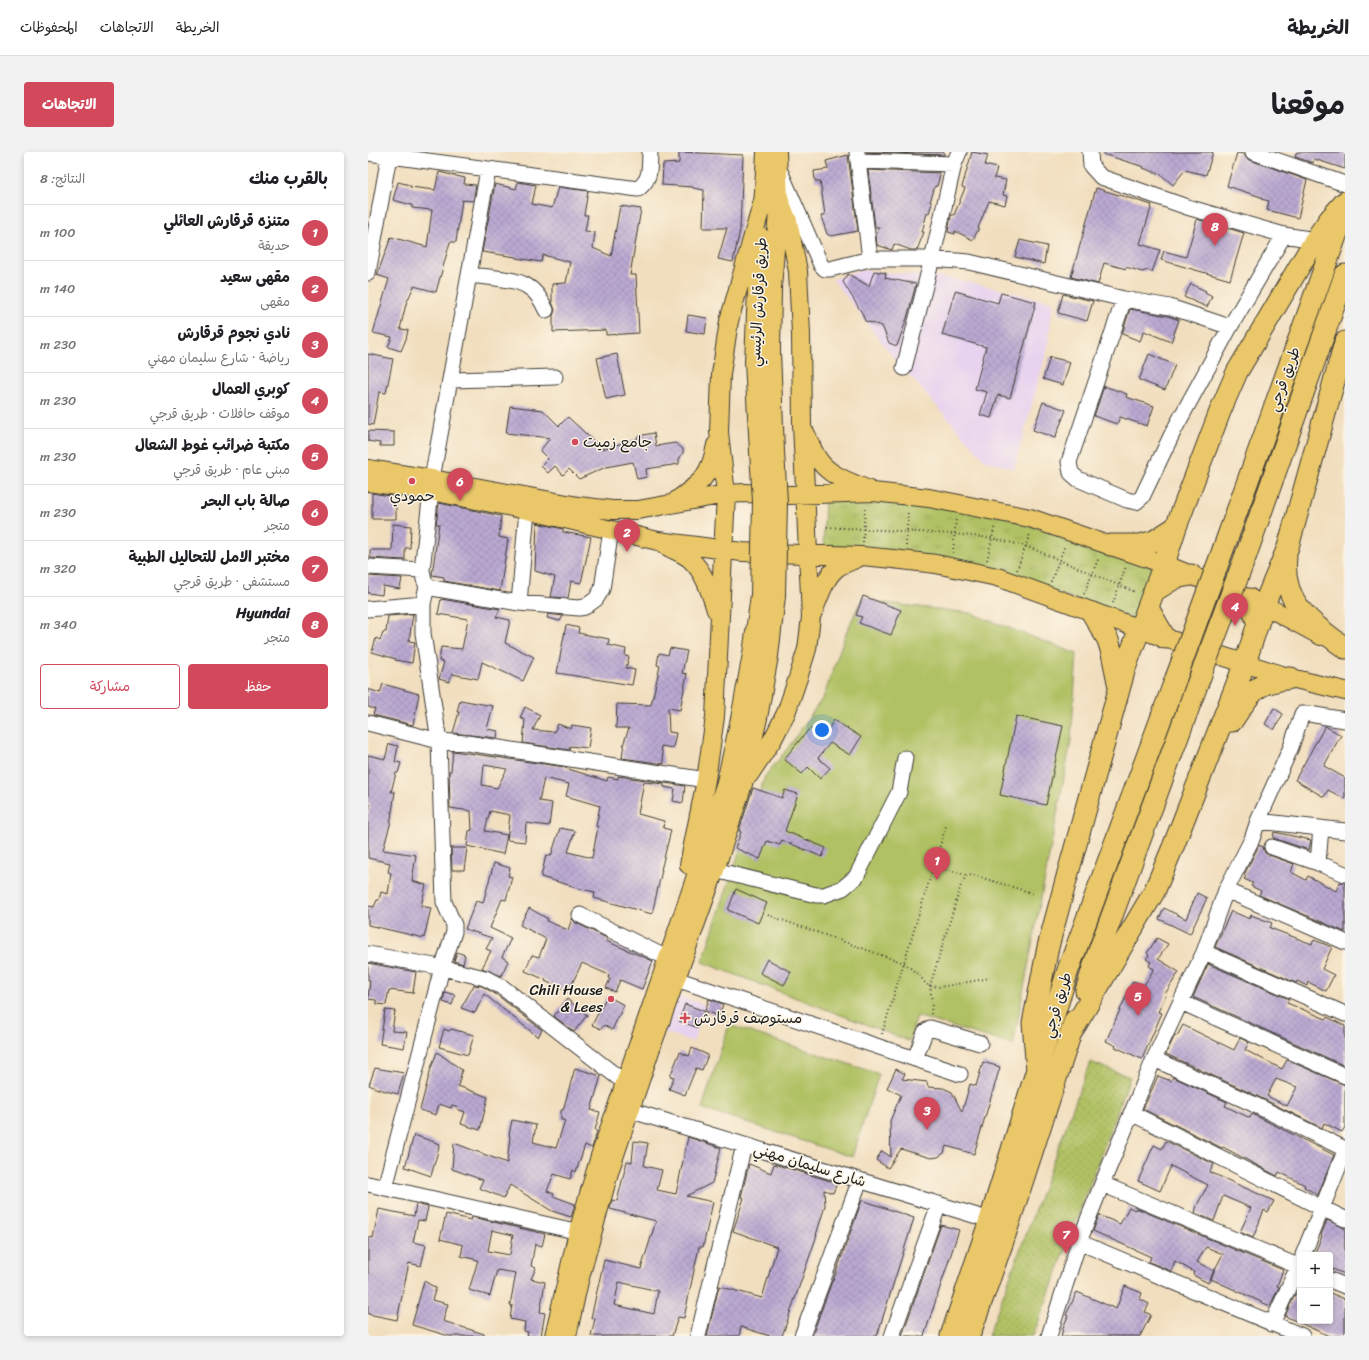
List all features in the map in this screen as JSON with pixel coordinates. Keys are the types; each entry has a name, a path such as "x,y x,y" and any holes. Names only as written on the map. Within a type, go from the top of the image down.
{"highway":[{"path":"1037,1070 1033,1024 1048,947 1119,688 1176,527 1221,409 1237,372 1315,240 1329,220 1345,202"},
{"name":"طريق قرجي","path":"951,1336 990,1220 1081,934 1224,547 1345,211"},
{"name":"طريق قرجي","path":"969,1336 1006,1234 1096,959 1246,555 1345,275"},
{"path":"1345,342 1288,547 1285,566 1289,591 1293,601 1310,621 1345,648"},
{"path":"1106,548 1140,545 1154,541 1176,527"},
{"path":"1071,1033 1154,892 1174,847 1218,731 1241,655 1257,609 1288,547"},
{"path":"1151,599 1175,578 1191,574"},
{"path":"1151,599 1165,638"},
{"path":"1095,607 1112,653 1119,688"},
{"path":"1218,731 1228,726 1252,691 1277,680 1291,678"}],"main road":[{"name":"طريق قرقارش الرئيسي","path":"766,152 772,198"},
{"name":"طريق قرقارش الرئيسي","path":"768,596 762,501 767,452 754,362 757,289 777,159"},
{"path":"743,784 773,739 786,713 807,649 811,617 801,555 807,524 798,495 802,424 801,334 798,271 788,221 772,198"},
{"path":"691,891 689,864 706,780 715,718 726,494 719,432 721,374 729,321 772,198"},
{"path":"802,424 811,447 827,469 869,496"},
{"path":"673,503 696,486 705,476 713,462 719,432"},
{"path":"368,469 526,510 658,541 742,552 801,555 862,549 997,577 1095,607 1140,629 1165,638 1241,655 1291,678 1345,691"},
{"path":"368,482 431,485 612,510 638,510 726,494 745,493 929,498 1030,518 1106,548 1164,564 1191,574 1257,609 1345,648"},
{"path":"724,523 735,500 745,493"},
{"path":"724,523 735,546 742,552"},
{"path":"658,541 689,559 702,572 710,591 719,622"},
{"path":"811,617 832,573 862,549"},
{"path":"554,1336 585,1234 610,1169 629,1110 715,870 743,784 758,718 769,656 768,596"},
{"path":"567,1336 579,1281 585,1234 600,1156 624,1082 691,891 726,782 752,654 768,596"}],"street":[{"path":"368,153 389,156 431,157 488,170 638,188 645,183 649,176 650,152"},
{"path":"1090,152 1090,166 1101,177 1187,206 1284,235 1315,240"},
{"path":"1253,152 1345,184"},
{"path":"368,272 389,156"},
{"path":"870,259 858,157 957,158 904,368"},
{"path":"777,159 821,265 825,269 870,259 932,259 969,262 1124,299 1170,307 1230,327"},
{"path":"488,170 431,485 422,570 424,582 427,586 439,589 519,603 579,608 585,607 596,599 602,589 611,530"},
{"path":"1124,299 1069,462 1071,473 1078,479 1127,500 1136,502 1142,497 1173,432 1230,327 1284,235"},
{"path":"469,275 524,284 536,293 546,310"},
{"path":"450,380 555,377"},
{"path":"519,603 526,510"},
{"path":"368,567 422,570"},
{"path":"385,1188 442,968 454,932 454,925 444,902 439,741 423,633 423,604 427,586"},
{"path":"368,609 423,604"},
{"path":"1049,1336 1079,1242 1102,1184 1154,1059 1204,952 1226,890 1252,839 1258,821 1291,746 1302,714 1345,720"},
{"path":"368,723 439,741 706,780"},
{"path":"715,870 816,895 824,895 844,888 856,877 899,792 905,758"},
{"path":"1258,821 1345,831"},
{"path":"1318,863 1321,828"},
{"path":"1272,846 1345,874"},
{"path":"1226,890 1345,942"},
{"path":"580,916 668,958"},
{"path":"1204,952 1345,1014"},
{"path":"368,954 485,978 502,987 624,1082"},
{"path":"676,979 960,1074"},
{"path":"1181,1002 1345,1076"},
{"path":"915,1059 926,1032 930,1028 980,1043"},
{"path":"1154,1059 1345,1150 1304,1252"},
{"name":"شارع سليمان مهني","path":"629,1110 990,1220"},
{"path":"1131,1113 1345,1218"},
{"path":"698,1336 744,1145"},
{"path":"802,1336 860,1180"},
{"path":"368,1184 585,1234"},
{"path":"1102,1184 1297,1262"},
{"path":"892,1336 939,1204"},
{"path":"1079,1242 1302,1336"},
{"path":"1272,1324 1297,1270"},
{"path":"1333,1281 1345,1286"}],"path":[{"path":"862,549 863,529 869,496"},
{"path":"906,553 908,509"},
{"path":"953,553 956,511"},
{"path":"986,567 995,524"},
{"path":"827,534 827,527 907,530 992,538 1026,546 1151,599"},
{"path":"1015,576 1031,533"},
{"path":"1050,587 1067,538"},
{"path":"1095,607 1091,574 1106,548"},
{"path":"1095,607 1119,586 1128,561"},
{"path":"878,1046 946,826"},
{"path":"934,866 966,876 973,875 1032,893"},
{"path":"930,1028 932,1002 930,986 961,885 966,876"},
{"path":"768,915 904,963 930,986 940,987 990,978"}],"shaded area":[{"path":"860,270 955,279 1053,302 1048,347 1014,469 985,460 893,357 833,279"},
{"name":"مستوصف قرقارش","path":"676,995 705,1005 693,1042 664,1032"}],"green space":[{"path":"825,497 877,498 997,514 1153,567 1135,619 985,569 823,550"},
{"path":"861,600 970,613 1077,654 1071,741 1013,1045 917,1016 909,1041 702,962 765,776 788,748 824,696 844,638"},
{"path":"729,1025 879,1074 852,1157 702,1108"},
{"path":"1090,1062 1130,1077 1033,1336 988,1336"}],"building":[{"path":"679,152 743,155 740,230 733,262 718,259 727,228 703,228 704,190 693,187 662,185 663,164 679,163"},
{"path":"866,152 944,152 944,155"},
{"path":"972,152 988,155 985,165 997,168 994,178 1006,180 1003,195 1007,196 1005,205 989,201 973,240 955,231 955,234 948,232 951,215 954,215 965,188 962,187"},
{"path":"1104,152 1213,152 1206,175 1185,170 1173,185 1160,174 1143,168 1144,167 1103,154"},
{"path":"1297,152 1345,152 1345,169 1314,159 1313,163 1295,157"},
{"path":"1237,153 1244,154 1246,158 1250,160 1307,180 1298,218 1267,210 1269,201 1227,186"},
{"path":"848,155 858,231 831,236 827,234 821,216 825,215 820,181 815,181 814,171 828,169 826,161"},
{"path":"868,170 940,173 937,186 935,186 930,202 932,203 929,213 927,213 922,232 924,232 917,250 911,250 894,244 892,250 877,245 876,236 879,227 875,227"},
{"path":"439,172 465,178 464,184 476,185 473,201 462,200 456,242 450,242 436,292 414,286 406,304 400,329 408,330 401,351 388,347 392,337 373,333 389,279 377,275 391,237 427,247 432,210 412,208 412,205 393,200 398,182 410,185 410,187 435,190"},
{"path":"518,182 536,185 532,204 552,208 558,187 588,191 584,215 588,215 585,231 595,232 593,248 611,256 620,206 641,209 630,275 636,275 639,333 606,335 606,330 553,332 553,316 555,310 552,302 552,284 566,283 570,262 543,255 541,262 482,252 495,184 516,189"},
{"path":"1096,188 1152,205 1140,244 1160,250 1152,272 1148,270 1142,272 1126,267 1126,269 1104,263 1098,284 1071,277"},
{"path":"1197,219 1244,233 1230,280 1161,260 1164,251 1186,257"},
{"path":"1020,240 1047,246 1044,264 1015,257"},
{"path":"874,271 886,273 885,278 916,284 907,318 897,346 889,343 882,326 865,321 862,313 843,282 848,274 869,286"},
{"path":"1191,284 1206,291 1205,292 1212,296 1207,307 1184,297"},
{"path":"955,291 998,303 1001,293 1036,302 1010,398 998,395 991,418 980,415 987,392 975,389 986,347 942,335"},
{"path":"1063,294 1093,301 1087,321 1058,313"},
{"path":"1130,309 1168,316 1179,320 1171,342 1144,331 1140,341 1122,334"},
{"path":"688,315 707,318 705,334 686,331"},
{"path":"368,354 393,359 386,393 379,392 373,425 368,424"},
{"path":"617,354 625,395 606,399 597,358"},
{"path":"1149,354 1175,365 1165,390 1139,380"},
{"path":"1050,357 1070,362 1063,385 1043,379"},
{"path":"1104,386 1127,394 1126,397 1154,406 1147,426 1120,417 1117,424 1094,416"},
{"path":"1043,402 1066,410 1055,438 1033,430"},
{"path":"510,406 543,410 559,426 568,417 602,449 637,439 638,436 654,433 656,446 675,443 683,449 683,453 679,459 679,464 646,469 647,477 637,479 633,462 606,467 579,479 569,469 563,475 555,466 548,473 541,466 548,459 540,451 550,438 506,433"},
{"path":"368,431 394,432 394,446 380,446 380,443 368,441"},
{"path":"372,493 396,497 396,519 372,519"},
{"path":"439,503 501,516 499,537 508,539 500,591 444,581 444,577 432,575 439,524 436,524"},
{"path":"537,523 563,529 563,532 591,537 581,583 571,581 568,598 551,597 555,577 535,571"},
{"path":"393,524 411,526 410,548 405,548 405,560 370,558 370,550 392,550"},
{"path":"368,576 402,578 400,589 383,586 382,595 368,593"},
{"path":"863,596 901,610 891,635 859,623 862,617 856,615"},
{"path":"441,599 500,609 496,617 510,620 505,643 534,657 523,681 482,662 478,679 452,674 449,682 439,679 444,662 439,661 441,647 462,649 468,619 438,614"},
{"path":"413,614 409,641 415,642 412,663 395,660 396,659 372,652 376,638 380,640 383,632 386,632 388,616"},
{"path":"548,614 563,616 560,621 547,618"},
{"path":"566,625 579,628 578,633 609,639 608,645 626,649 625,656 629,657 626,668 635,670 632,685 557,673"},
{"path":"670,648 687,651 682,673 687,674 680,710 668,708 669,732 676,733 673,748 661,746 664,764 622,758 624,742 629,728 616,728 617,704 651,705 660,666 657,665 659,653 668,655"},
{"path":"383,684 419,694 413,725 373,715 375,709 368,707 368,689 380,693"},
{"path":"460,700 493,706 487,729 498,731 497,738 453,733 459,712 457,712"},
{"path":"525,707 540,715 533,730 554,732 558,724 571,729 572,725 591,728 588,748 570,746 569,750 523,743 525,720 520,718"},
{"path":"1274,708 1283,714 1274,730 1265,724"},
{"path":"1016,716 1063,726 1046,805 1000,795"},
{"path":"834,720 861,737 850,755 830,743 818,758 830,768 820,779 808,767 802,774 784,759 810,728 822,739"},
{"path":"1325,726 1341,735 1324,766 1345,778 1345,799 1328,790 1324,797 1295,780"},
{"path":"389,744 398,746 395,762 401,763 398,773 396,773 391,792 395,792 390,825 383,850 416,855 412,881 426,885 421,906 431,908 424,938 368,925 368,906 374,907 377,900 379,900 381,892 388,894 391,873 388,872 390,863 368,858 368,814 370,804 368,804 368,755 385,759"},
{"path":"453,751 565,767 607,781 608,777 618,779 618,776 685,786 683,803 673,801 675,789 664,787 664,784 644,782 638,814 664,821 663,828 671,830 652,914 594,898 595,892 572,887 541,877 546,855 551,856 560,828 575,831 568,852 592,858 598,827 596,826 600,806 566,796 569,784 544,778 539,801 552,803 549,826 526,823 525,842 507,840 510,815 490,811 485,831 507,835 503,854 467,846 469,831 472,830 471,811 450,808 449,771 451,771","holes":["484,765 507,769 497,788 482,785"]},
{"path":"753,788 782,798 785,790 798,794 785,831 826,848 822,857 782,840 780,845 767,841 760,859 735,848"},
{"path":"1274,832 1311,840 1309,850 1273,838"},
{"path":"1259,845 1263,847 1265,853 1294,864 1291,872 1306,880 1308,876 1336,891 1340,882 1345,883 1345,932 1259,895 1261,891 1251,886 1253,883 1244,879 1246,876 1244,875"},
{"path":"451,848 467,848 464,870 452,870"},
{"path":"494,863 510,868 508,876 512,877 506,900 502,899 490,928 511,938 502,957 508,961 501,976 482,968 491,951 486,949 492,938 465,929 476,901 483,903"},
{"path":"736,889 767,903 758,923 728,910"},
{"path":"1197,893 1207,898 1190,934 1159,919 1164,908 1186,919"},
{"path":"529,908 548,919 547,921 568,930 572,919 576,923 607,938 606,941 653,961 642,989 620,980 615,992 606,988 610,979 608,978 609,975 582,963 568,992 525,971 532,955 539,957 546,939 520,925"},
{"path":"1231,911 1250,919 1251,915 1272,923 1270,928 1312,944 1314,940 1332,947 1322,969 1334,975 1326,991 1308,982 1307,986 1297,981 1296,983 1215,947"},
{"path":"1157,938 1168,944 1158,959 1179,972 1165,994 1166,995 1158,1012 1162,1013 1142,1059 1115,1047 1116,1046 1106,1041 1133,981 1144,985 1154,969 1149,966 1151,962 1146,959 1149,955 1147,953"},
{"path":"457,952 465,955 463,964 454,961"},
{"path":"767,959 791,972 784,985 760,973"},
{"path":"368,963 416,972 413,993 389,990 386,1005 377,1004 376,1000 368,999 370,980 368,980"},
{"path":"1208,964 1289,999 1287,1003 1326,1019 1327,1017 1345,1026 1345,1066 1193,997"},
{"path":"474,985 482,986 497,995 542,1030 538,1037 484,994 475,1013 461,1008"},
{"path":"445,992 455,995 452,1005 443,1002"},
{"path":"607,996 624,1005 612,1030 604,1025 601,1029 592,1025"},
{"path":"567,999 587,1015 574,1032 554,1016"},
{"path":"709,999 723,1004 719,1016 705,1011"},
{"path":"685,1004 704,1011 698,1028 679,1021"},
{"path":"385,1010 395,1011 392,1031 407,1032 404,1048 380,1044"},
{"path":"1183,1025 1234,1050 1240,1038 1249,1042 1245,1050 1282,1069 1287,1060 1345,1085 1345,1127 1342,1132 1324,1123 1322,1128 1166,1054 1175,1035 1177,1036","holes":["1276,1079 1297,1087 1287,1106 1267,1096"]},
{"path":"444,1029 449,1031 451,1029 474,1035 468,1055 439,1047"},
{"path":"692,1048 708,1055 702,1070 696,1068 685,1095 669,1089 674,1077 670,1076 680,1052 689,1056"},
{"path":"437,1052 462,1070 458,1086 488,1097 480,1130 461,1124 465,1112 452,1105 451,1108 439,1104 436,1115 420,1110 431,1068"},
{"path":"983,1062 1000,1067 974,1154 946,1146 944,1153 938,1157 931,1158 901,1149 888,1168 876,1160 882,1151 891,1157 890,1121 901,1095 887,1088 896,1069 905,1074 902,1079 927,1082 928,1087 943,1088 952,1092 962,1112 970,1084 976,1086"},
{"path":"375,1068 404,1073 398,1094 369,1085"},
{"path":"575,1068 601,1076 591,1110 600,1112 592,1148 585,1145 576,1172 573,1170 570,1179 554,1174 547,1191 554,1194 553,1196 575,1204 571,1217 552,1211 510,1185 504,1198 479,1188 483,1180 452,1169 454,1143 507,1163 509,1135 512,1120 536,1125 533,1142 556,1148 565,1120 561,1120 561,1110 563,1110"},
{"path":"1158,1076 1171,1081 1173,1077 1227,1102 1225,1106 1250,1118 1252,1114 1334,1155 1318,1195 1304,1187 1305,1185 1279,1172 1277,1176 1223,1147 1222,1148 1143,1109"},
{"path":"414,1135 440,1144 431,1176 405,1167"},
{"path":"688,1137 721,1148 712,1183 686,1196 713,1202 703,1247 699,1247 684,1318 678,1317 672,1336 591,1336 595,1319 591,1318 604,1260 641,1269 656,1221 610,1209 612,1200 617,1201 627,1161 632,1162 634,1141 648,1143 644,1166 662,1170 657,1190 676,1194","holes":["619,1282 658,1291 654,1314 614,1305"]},
{"path":"1166,1141 1214,1164 1210,1172 1274,1201 1268,1212 1264,1210 1253,1238 1240,1232 1251,1208 1223,1196 1214,1221 1195,1213 1197,1205 1208,1185 1171,1166 1160,1191 1138,1181 1154,1145 1162,1149"},
{"path":"749,1164 771,1173 774,1164 837,1183 833,1193 824,1190 825,1206 817,1235 782,1336 770,1336 741,1327 739,1336 707,1336 719,1286 762,1298 777,1247 733,1231 744,1198 741,1197"},
{"path":"862,1200 914,1218 877,1336 812,1336 833,1281"},
{"path":"416,1204 428,1207 425,1221 418,1220 413,1242 426,1245 421,1266 409,1263 397,1320 368,1314 368,1237 373,1238 379,1209 414,1216"},
{"path":"1129,1207 1135,1210 1136,1208 1283,1270 1277,1286 1279,1287 1270,1306 1211,1279 1214,1271 1208,1283 1193,1275 1194,1272 1175,1261 1171,1271 1149,1262 1151,1257 1093,1231 1099,1215 1120,1224","holes":["1206,1247 1223,1254 1214,1271 1197,1262"]},
{"path":"446,1214 471,1220 472,1217 545,1234 542,1246 535,1244 531,1266 536,1268 531,1279 545,1282 540,1312 545,1313 541,1336 527,1336 528,1332 524,1331 525,1322 510,1319 512,1305 510,1305 516,1273 497,1270 490,1296 469,1290 478,1260 461,1256 463,1245 440,1239","holes":["492,1230 513,1235 510,1255 488,1251"]},
{"path":"1327,1220 1345,1228 1345,1274 1333,1269 1333,1252 1315,1252 1322,1236 1321,1235"},
{"path":"941,1225 959,1230 924,1336 902,1336"},
{"path":"424,1281 436,1288 432,1300 448,1304 443,1321 484,1334 484,1336 449,1336 412,1325"},
{"path":"1125,1286 1142,1293 1140,1299 1149,1304 1145,1312 1151,1315 1140,1336 1061,1336 1068,1316 1066,1315 1077,1292 1116,1309"},
{"path":"1295,1294 1297,1295 1297,1321 1285,1316"},
{"path":"1333,1294 1345,1299 1345,1336 1329,1336 1303,1324 1333,1324"}],"place":[{"name":"Hyundai","path":"1215,246"},
{"name":"جامع زميت","path":"575,442"},
{"name":"حمودي","path":"412,481"},
{"name":"صالة باب البحر","path":"460,501"},
{"name":"مقهى سعيد","path":"627,552"},
{"name":"كوبري العمال","path":"1235,626"},
{"name":"متنزه قرقارش العائلي","path":"937,880"},
{"name":"Chili House & Lees","path":"611,999"},
{"name":"مكتبة ضرائب غوط الشعال","path":"1138,1016"},
{"name":"مستوصف قرقارش","path":"685,1018"},
{"name":"نادي نجوم قرقارش","path":"927,1130"},
{"name":"مختبر الامل للتحاليل الطبية","path":"1066,1254"}]}
